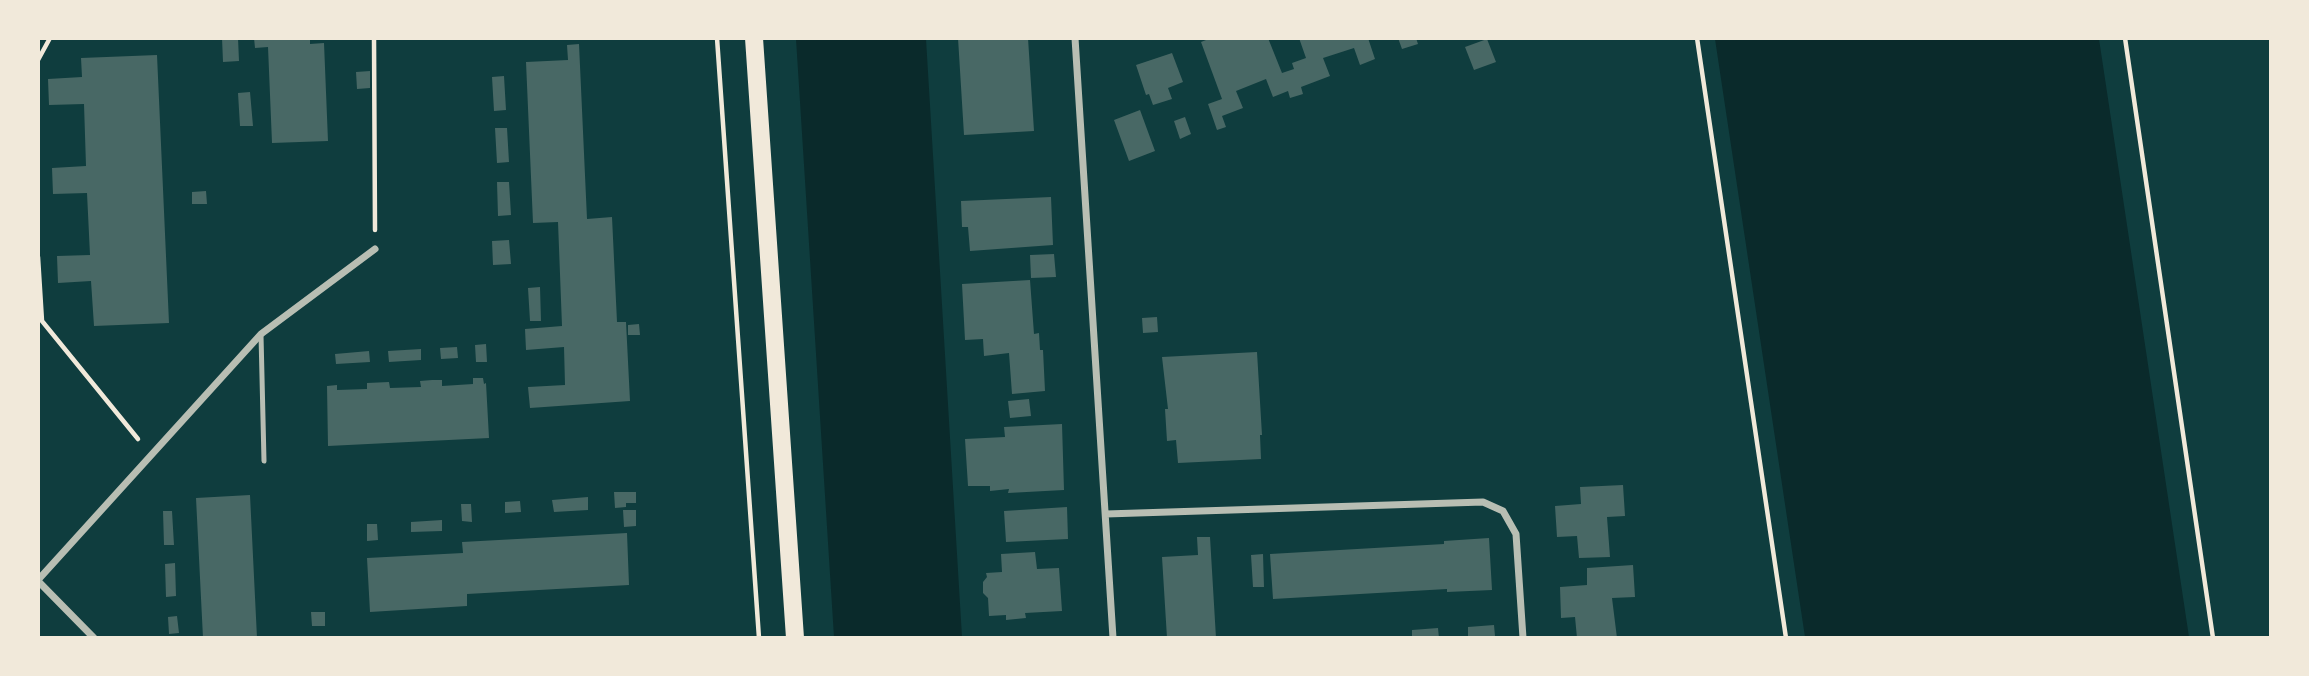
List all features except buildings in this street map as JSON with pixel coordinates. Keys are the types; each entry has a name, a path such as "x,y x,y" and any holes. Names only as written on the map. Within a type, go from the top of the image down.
{"main road":[{"path":"754,38 795,638"}],"street":[{"path":"1075,38 1113,638"},
{"path":"94,638 38,581 261,334 375,250"},
{"path":"1106,514 1483,502 1503,511 1516,534 1523,638"}],"lane":[{"path":"261,334 264,461"}],"path":[{"path":"38,60 50,38"},
{"path":"374,38 375,250"},
{"path":"717,38 759,638"},
{"path":"1697,38 1786,638"},
{"path":"2125,38 2213,638"},
{"path":"38,257 42,321 152,456"}],"water":[{"path":"796,39 926,39 962,637 834,637"},
{"path":"1715,39 2099,39 2189,637 1805,637"}]}
